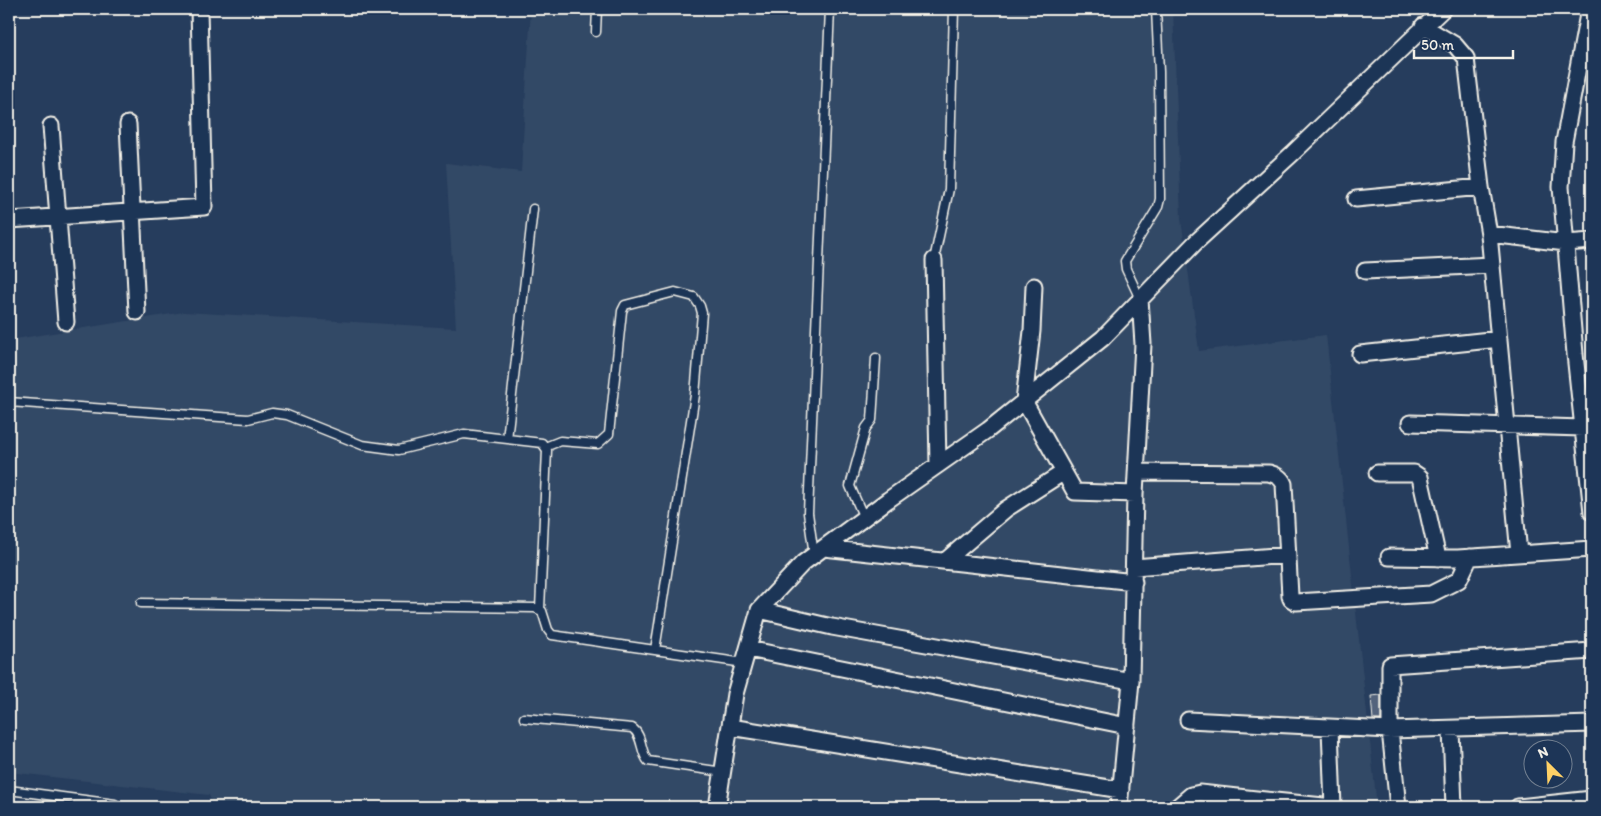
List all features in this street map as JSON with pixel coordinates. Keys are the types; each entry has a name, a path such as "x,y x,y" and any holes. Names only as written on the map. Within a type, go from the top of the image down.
{"street":[{"path":"9,220 204,207 198,9"},
{"path":"717,807 735,694 759,610 803,563 938,464 988,430 1103,338 1196,242 1293,153 1423,26 1443,9"},
{"path":"1590,9 1564,142 1561,187 1583,428 1589,451 1592,512"},
{"path":"1423,26 1455,45 1466,58 1481,187 1489,234 1500,339 1506,426 1520,554"},
{"path":"128,124 137,312"},
{"path":"51,126 66,322"},
{"path":"1356,199 1481,187"},
{"path":"1489,234 1566,243 1592,242"},
{"path":"934,260 938,464"},
{"path":"1365,271 1492,265"},
{"path":"1034,286 1032,331 1024,401 1075,492 1135,494"},
{"path":"1119,807 1131,681 1135,494 1143,344 1140,298"},
{"path":"1360,354 1500,339"},
{"path":"1410,423 1583,428"},
{"path":"945,561 1011,505 1064,472"},
{"path":"1137,472 1274,474 1282,480 1284,484 1290,596 1296,602 1431,594 1459,580 1470,557"},
{"path":"1377,473 1418,474 1438,558"},
{"path":"1389,557 1470,557 1592,549"},
{"path":"819,552 1134,574 1287,555"},
{"path":"759,610 851,630 1131,681"},
{"path":"1398,807 1390,730 1390,665 1592,651"},
{"path":"746,656 1127,726"},
{"path":"1188,720 1390,730 1592,724"},
{"path":"730,727 1121,790"},
{"path":"1178,807 1191,795 1200,793 1333,807 1330,728"},
{"path":"1451,729 1454,807"},
{"path":"1518,807 1588,802"}],"lane":[{"path":"596,32 597,9"},
{"path":"819,552 808,513 830,9"},
{"path":"934,260 949,189 954,9"},
{"path":"1140,298 1126,269 1125,261 1158,207 1160,200 1159,72 1156,9"},
{"path":"507,439 533,208"},
{"path":"545,447 560,441 598,444 609,434 622,311 625,305 675,292 694,297 700,306 702,314 695,395 655,650"},
{"path":"864,518 850,486 866,428 872,420 876,358"},
{"path":"9,402 248,419 272,413 286,415 362,445 399,450 464,434 538,442 547,450 540,609 548,630 552,635 655,650 746,656"},
{"path":"141,603 540,609"},
{"path":"524,718 629,727 637,733 644,755 648,761 723,772"},
{"path":"9,790 115,804"}],"shaded area":[{"path":"531,9 1173,9 1181,219 1199,351 1326,335 1377,807 214,807 209,795 9,772 9,340 184,312 456,328 446,163 521,172"}],"building":[{"path":"1381,695 1381,720 1373,720 1371,696"}]}
